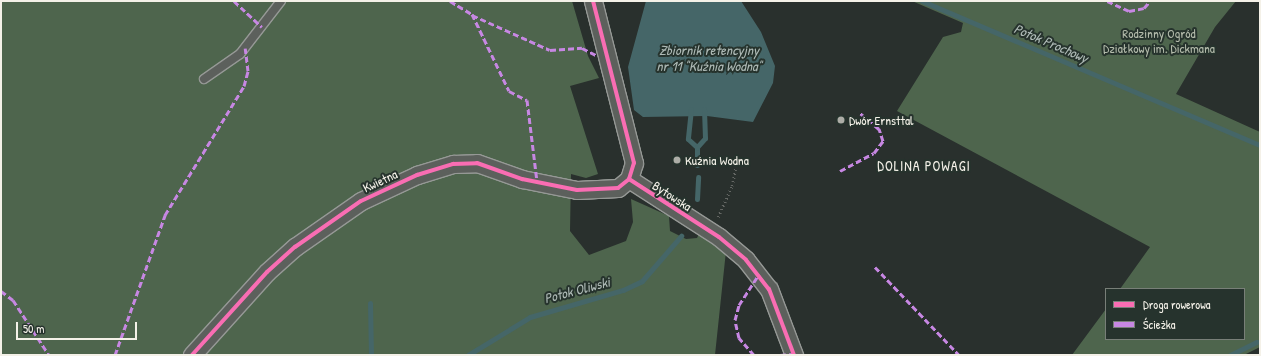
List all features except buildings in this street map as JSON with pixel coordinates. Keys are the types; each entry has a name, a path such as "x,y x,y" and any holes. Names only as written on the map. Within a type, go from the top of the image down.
{"street":[{"path":"593,1 634,163 629,179"},
{"name":"Kwietna","path":"192,355 267,272 295,247 361,201 417,175 452,164 477,163 522,179 577,190 618,188 629,179"},
{"name":"Bytowska","path":"629,179 676,211 710,225 759,274 777,307 794,355"}],"lane":[{"path":"204,79 240,54 281,1"}],"path":[{"path":"710,225 732,186 737,160"}],"green space":[{"path":"1,1 572,1 588,56 599,78 570,86 598,174 586,178 571,174 570,231 589,255 626,241 633,222 631,199 669,216 670,231 686,239 697,238 699,234 726,251 715,355 1,355"},
{"name":"Rodzinny Ogród Działkowy im. Dickmana","path":"912,1 1236,1 1215,27 1176,94 1260,132 1260,347 1244,355 1072,355 1105,310 1105,340 1245,340 1245,288 1121,288 1150,247 897,111 943,37 961,32 963,23"}],"water":[{"name":"Zbiornik retencyjny nr 11 \"Kuźnia Wodna\"","path":"646,1 741,1 761,32 775,66 773,83 753,122 707,116 643,117 634,110 628,67"}],"waterway":[{"name":"Potok Prochowy","path":"922,1 1260,145"},
{"name":"Potok Oliwski","path":"691,109 688,139 697,147"},
{"name":"Potok Oliwski","path":"697,165 697,147 705,138 704,109"},
{"name":"Potok Oliwski","path":"697,199 698,177"},
{"name":"Potok Oliwski","path":"468,355 530,317 623,290 642,281 681,236"},
{"path":"370,303 371,355"},
{"path":"1230,355 1257,342"}],"marked path":[{"path":"234,1 262,27"},
{"path":"450,1 472,14 509,91 527,100 537,182"},
{"path":"1107,1 1129,11 1144,8 1150,1"},
{"path":"472,15 550,50 582,48 598,56"},
{"path":"115,355 165,215 244,86 248,71 245,48"},
{"path":"840,171 874,153 883,141 879,129 860,113"},
{"path":"875,267 959,355"},
{"path":"754,355 739,338 735,320 739,305 759,274"},
{"path":"1,291 13,300 49,355"},
{"path":"780,355 793,354"}],"cycle path":[{"path":"192,355 267,272 295,247 361,201 417,175 453,164 477,163 522,179 577,190 618,188 629,179 634,163 593,1"},
{"path":"629,179 719,237 746,260 769,289 794,355"}],"place":[{"name":"Dwór Ernsttal","path":"841,120"},
{"name":"Kuźnia Wodna","path":"677,160"}],"district":[{"name":"DOLINA POWAGI","path":"924,166"}]}
